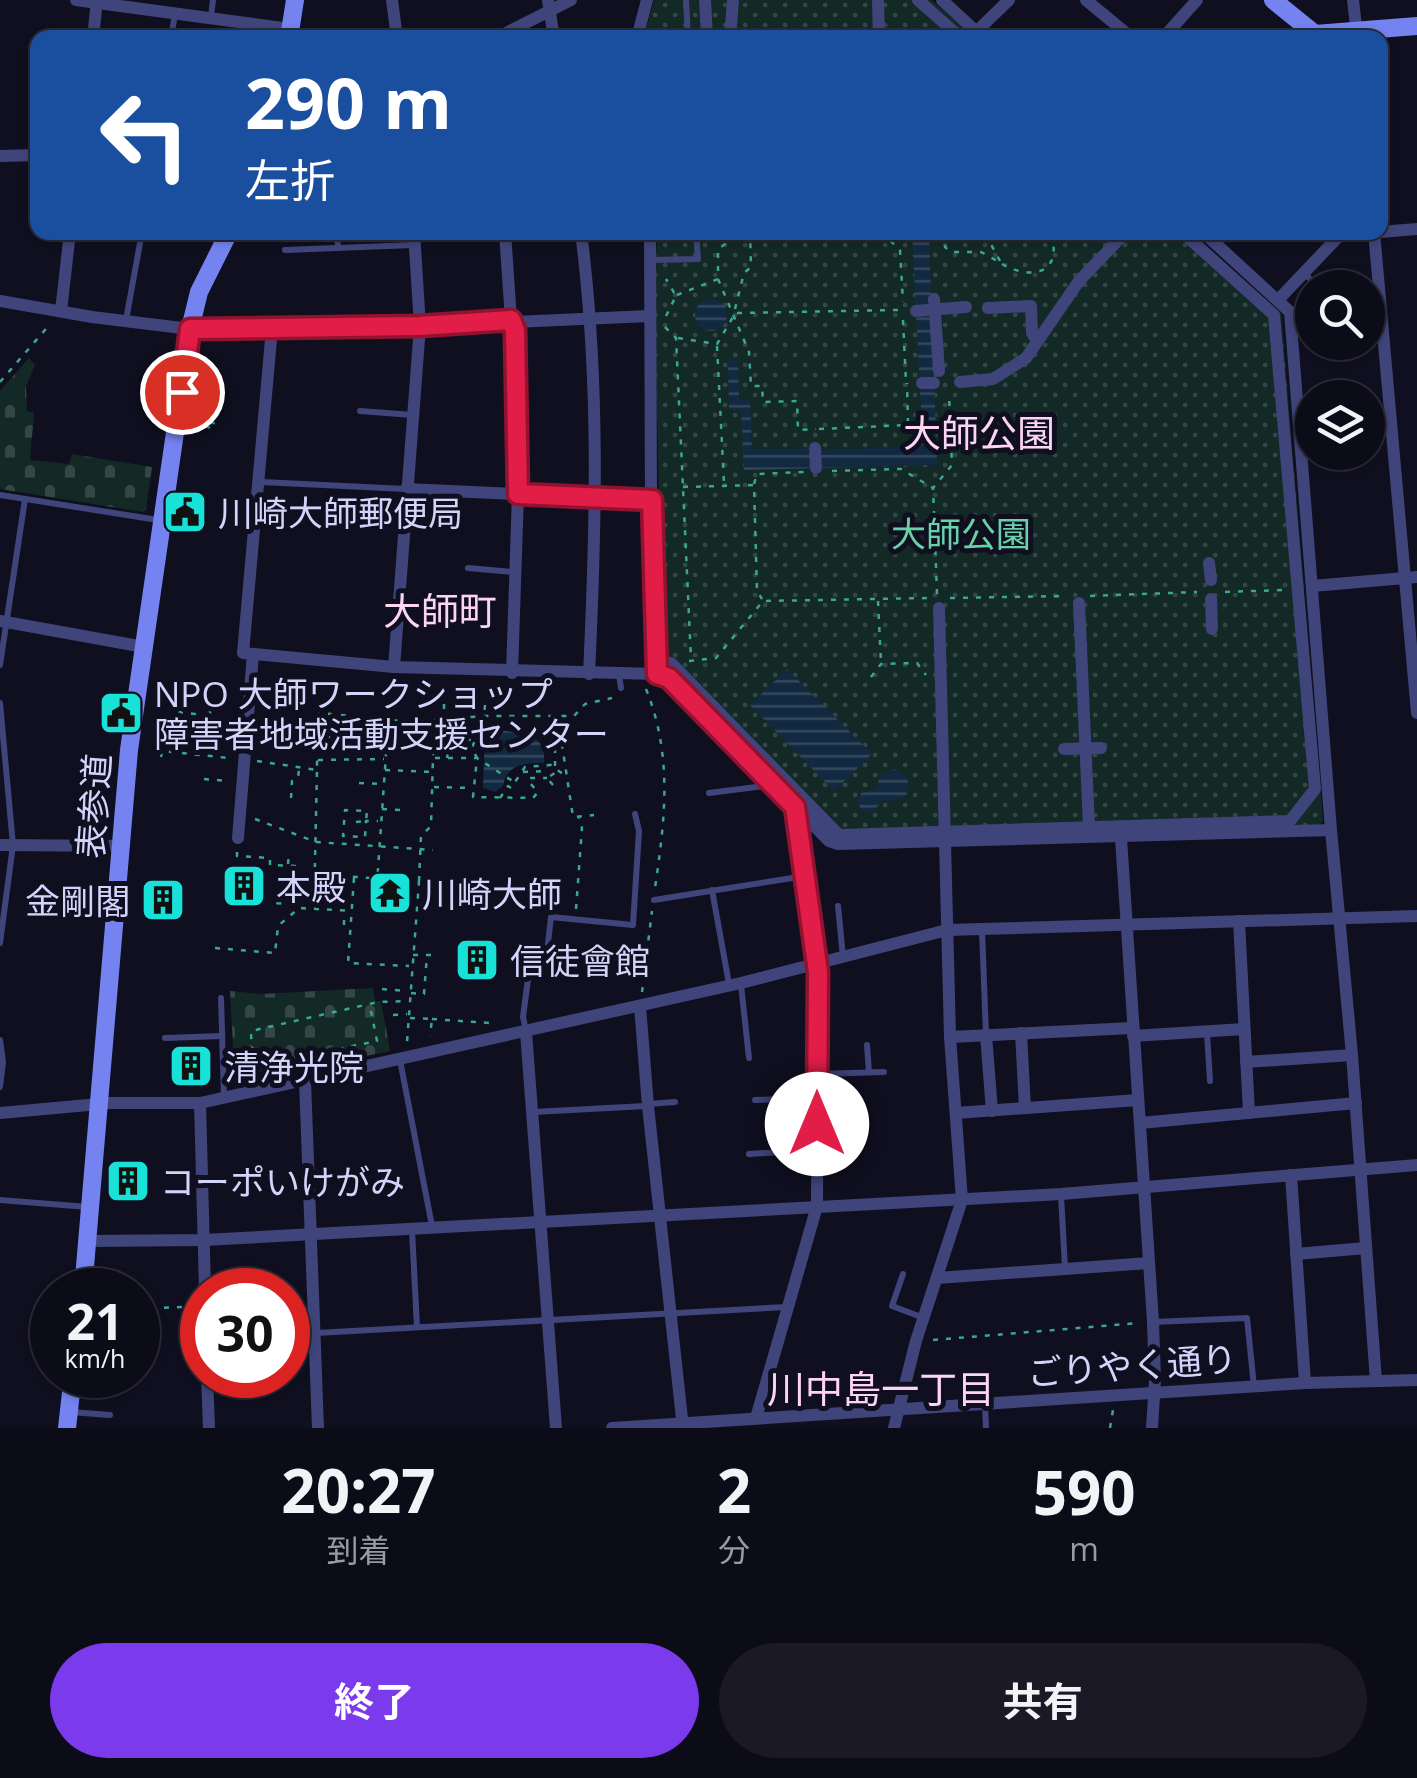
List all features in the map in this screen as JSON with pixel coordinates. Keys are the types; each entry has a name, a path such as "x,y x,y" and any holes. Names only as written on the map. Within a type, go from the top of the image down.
{"street":[{"path":"76,0 273,30"},
{"path":"290,30 295,0"},
{"path":"392,0 396,30"},
{"path":"509,30 549,5 571,0"},
{"path":"638,30 647,0"},
{"path":"705,0 706,30"},
{"path":"731,27 733,0"},
{"path":"878,0 879,30"},
{"path":"918,0 952,30"},
{"path":"942,0 975,30"},
{"path":"983,30 1009,0"},
{"path":"1086,0 1122,30"},
{"path":"1170,30 1196,0"},
{"path":"1273,0 1306,30"},
{"path":"1353,0 1356,30"},
{"path":"94,30 97,1"},
{"path":"549,5 553,30"},
{"path":"1386,30 1417,26"},
{"path":"0,156 30,154"},
{"path":"1388,232 1417,228"},
{"path":"60,312 69,240"},
{"name":"表参道","path":"86,1268 129,750 190,329 199,292 225,240"},
{"path":"394,668 420,326 414,240"},
{"path":"506,240 515,330 518,494 512,673"},
{"path":"581,240 592,317 597,499 589,674"},
{"path":"650,240 657,674"},
{"path":"960,382 993,378 1026,358 1066,300 1119,240"},
{"path":"1191,240 1274,315 1340,920 1376,1381"},
{"path":"272,328 243,653 394,668 589,674 620,681 657,674 669,678 829,841 838,844 1090,827 1290,821 1315,789 1305,587 1303,428 1290,312 1212,240"},
{"path":"1307,270 1333,240"},
{"path":"1378,240 1411,578 1417,713"},
{"path":"1278,299 1295,282"},
{"path":"1066,300 1079,310"},
{"path":"0,301 190,329 328,332 650,316"},
{"path":"909,310 934,305 966,308"},
{"path":"932,379 934,305"},
{"path":"988,308 1031,306 1032,334 1037,340"},
{"path":"814,448 816,470"},
{"path":"406,489 652,500"},
{"path":"1209,563 1211,580"},
{"path":"1305,587 1411,578"},
{"path":"1211,600 1212,628"},
{"path":"894,1428 916,1342 962,1200 950,1037 938,603"},
{"path":"1079,603 1090,827"},
{"path":"3,621 144,648"},
{"path":"238,844 252,654"},
{"path":"670,663 840,835 1120,838 1331,830"},
{"path":"1082,672 1098,672"},
{"path":"1064,749 1100,748"},
{"path":"756,1418 817,1206 817,965 795,807"},
{"path":"1120,838 1153,1322 1152,1428"},
{"path":"6,845 123,846"},
{"path":"0,1114 200,1104 817,965 947,930 1417,916"},
{"path":"1239,921 1249,1113"},
{"path":"640,1006 683,1426"},
{"path":"950,1037 1244,1029"},
{"path":"526,1032 556,1428"},
{"path":"1020,1033 1025,1108"},
{"path":"986,1035 992,1110"},
{"path":"1246,1062 1352,1055"},
{"path":"305,1081 318,1428"},
{"path":"956,1113 1138,1100"},
{"path":"200,1104 205,1268"},
{"path":"1140,1123 1356,1104"},
{"path":"89,1242 412,1230 962,1200 1417,1165"},
{"path":"1290,1174 1305,1384"},
{"path":"1296,1254 1366,1248"},
{"path":"936,1278 1148,1263"},
{"name":"ごりやく通り","path":"612,1428 1417,1380"},
{"path":"207,1398 208,1428"}],"lane":[{"path":"211,18 213,0"},
{"path":"686,0 688,30"},
{"path":"173,30 175,13"},
{"path":"126,322 141,240"},
{"path":"338,240 338,248"},
{"path":"285,250 406,240"},
{"path":"650,260 698,258 697,240"},
{"path":"360,412 413,415"},
{"path":"260,482 406,489"},
{"path":"0,495 164,521"},
{"path":"0,666 3,621 24,500"},
{"path":"468,568 514,572"},
{"path":"0,704 6,845 0,942"},
{"path":"709,792 772,784"},
{"path":"526,1032 528,979 545,969 552,917 633,925 639,831 635,814"},
{"path":"654,900 805,876"},
{"path":"712,890 749,1058"},
{"path":"838,906 844,958"},
{"path":"982,928 986,1035"},
{"path":"220,998 224,1098"},
{"path":"1207,1031 1210,1081"},
{"path":"165,1038 221,1036"},
{"path":"0,1040 0,1087"},
{"path":"868,1045 869,1072"},
{"path":"403,1059 432,1228"},
{"path":"818,1074 884,1072"},
{"path":"756,1100 817,1098"},
{"path":"532,1112 675,1102"},
{"path":"749,1154 817,1150"},
{"path":"1060,1194 1065,1269"},
{"path":"0,1200 92,1207"},
{"path":"412,1230 417,1326"},
{"path":"902,1274 892,1306 924,1318"},
{"path":"315,1334 786,1307"},
{"path":"1153,1322 1248,1318 1254,1387"},
{"path":"985,1406 986,1428"},
{"path":"68,1420 110,1415"}],"path":[{"path":"726,240 718,249 718,279 750,352 751,386 762,386 763,402 797,401 798,430 908,425 909,310 900,250 889,240"},
{"path":"724,486 717,344 734,313 744,273 750,266 750,240"},
{"path":"946,240 945,247 951,252 982,252 1018,272 1036,273 1050,264 1053,240"},
{"path":"988,240 1001,263"},
{"path":"662,272 676,296"},
{"path":"717,344 676,338 662,324 676,296 718,279"},
{"path":"734,313 909,310"},
{"path":"0,382 60,312"},
{"path":"676,338 691,660"},
{"path":"906,383 932,379 949,382 952,465 932,488 938,603"},
{"path":"199,425 214,426"},
{"path":"763,601 757,591 757,474 901,469 932,488"},
{"path":"682,487 754,485"},
{"path":"935,542 990,512"},
{"path":"670,663 716,658 763,601 879,599 938,603 1305,587"},
{"path":"871,678 881,664 876,611 879,599"},
{"path":"881,664 917,663 940,692"},
{"path":"375,912 387,719 394,668"},
{"path":"244,742 309,747 320,713 434,720 574,716 585,704 612,699 620,681"},
{"path":"640,1006 667,807 660,737 645,688"},
{"path":"182,694 186,699 184,712"},
{"path":"444,704 444,719"},
{"path":"485,705 472,748 478,757 515,783"},
{"path":"210,706 210,726"},
{"path":"195,707 195,755"},
{"path":"178,712 195,714"},
{"path":"558,716 573,817 594,815"},
{"path":"446,759 454,718"},
{"path":"403,1059 421,836 431,826 434,720"},
{"path":"167,730 174,731 188,722 246,725"},
{"path":"174,731 174,752"},
{"path":"312,734 336,737"},
{"path":"329,737 329,758"},
{"path":"452,742 474,739"},
{"path":"557,769 554,747 562,741"},
{"path":"425,748 434,748"},
{"path":"434,758 478,757"},
{"path":"478,757 473,797 532,798 538,792 528,781 530,778 547,778 557,769"},
{"path":"317,761 384,759"},
{"path":"500,798 524,767 546,765 569,779"},
{"path":"292,798 292,781 298,778 298,767"},
{"path":"314,908 317,770"},
{"path":"384,770 434,772"},
{"path":"406,771 406,778"},
{"path":"414,771 414,779"},
{"path":"547,778 552,785"},
{"path":"204,779 240,782"},
{"path":"359,783 382,784"},
{"path":"433,788 473,788"},
{"path":"483,804 484,797"},
{"path":"381,809 402,810"},
{"path":"345,810 367,810 366,821 364,837 343,836 345,810"},
{"path":"239,815 316,842 433,850"},
{"path":"576,919 582,828 579,817"},
{"path":"356,822 380,822"},
{"path":"238,844 237,856 270,856 270,864 295,866 292,904 274,903"},
{"path":"288,866 289,854"},
{"path":"294,878 306,879 307,873 419,882"},
{"path":"354,876 348,964 411,966"},
{"path":"215,948 275,953 278,926 299,908 352,911"},
{"path":"344,911 344,925"},
{"path":"382,989 424,994 429,955 411,954"},
{"path":"370,1004 377,1041 255,1066 252,1061 251,1031 370,1004 409,1001"},
{"path":"392,1015 499,1024 524,1017"},
{"path":"430,1036 432,1020"},
{"path":"222,1064 252,1061"},
{"path":"916,1342 1153,1322"},
{"path":"1110,1428 1112,1413"}],"green space":[{"path":"654,0 932,0 966,30 646,30"},
{"name":"大師公園","path":"657,240 1199,240 1281,313 1323,821 1319,826 834,839 663,663 655,327"},
{"path":"29,358 35,365 26,386 27,411 34,413 30,460 69,464 72,454 152,467 143,512 0,489 0,391"},
{"path":"373,988 375,1001 381,1001 390,1051 235,1083 230,991 261,994"}],"water":[{"path":"912,240 929,240 937,465 744,470 741,410 729,410 728,360 738,360 739,400 750,400 752,450 909,446 922,429"},
{"path":"711,299 723,303 727,315 723,327 711,331 699,327 695,315 699,303"},
{"path":"787,669 872,754 834,791 750,705"},
{"path":"493,729 536,739 544,752 544,763 512,769 495,792 483,788 485,735"},
{"path":"894,769 906,776 906,796 895,801 883,800 872,813 861,810 861,793 876,790 880,776"}],"place":[{"name":"川崎大師郵便局","path":"185,512"},
{"name":"NPO 大師ワークショップ 障害者地域活動支援センター","path":"121,713"},
{"name":"本殿","path":"244,886"},
{"name":"川崎大師","path":"390,893"},
{"name":"金剛閣","path":"163,900"},
{"name":"信徒會館","path":"477,960"},
{"name":"清浄光院","path":"191,1066"},
{"name":"コーポいけがみ","path":"128,1181"}],"district":[{"name":"大師公園","path":"979,432"},
{"name":"大師町","path":"440,610"},
{"name":"川中島一丁目","path":"881,1388"}],"route":[{"path":"182,392 190,329 420,326 511,320 515,330 518,494 652,500 657,674 669,678 795,807 818,972 817,1124"}]}
